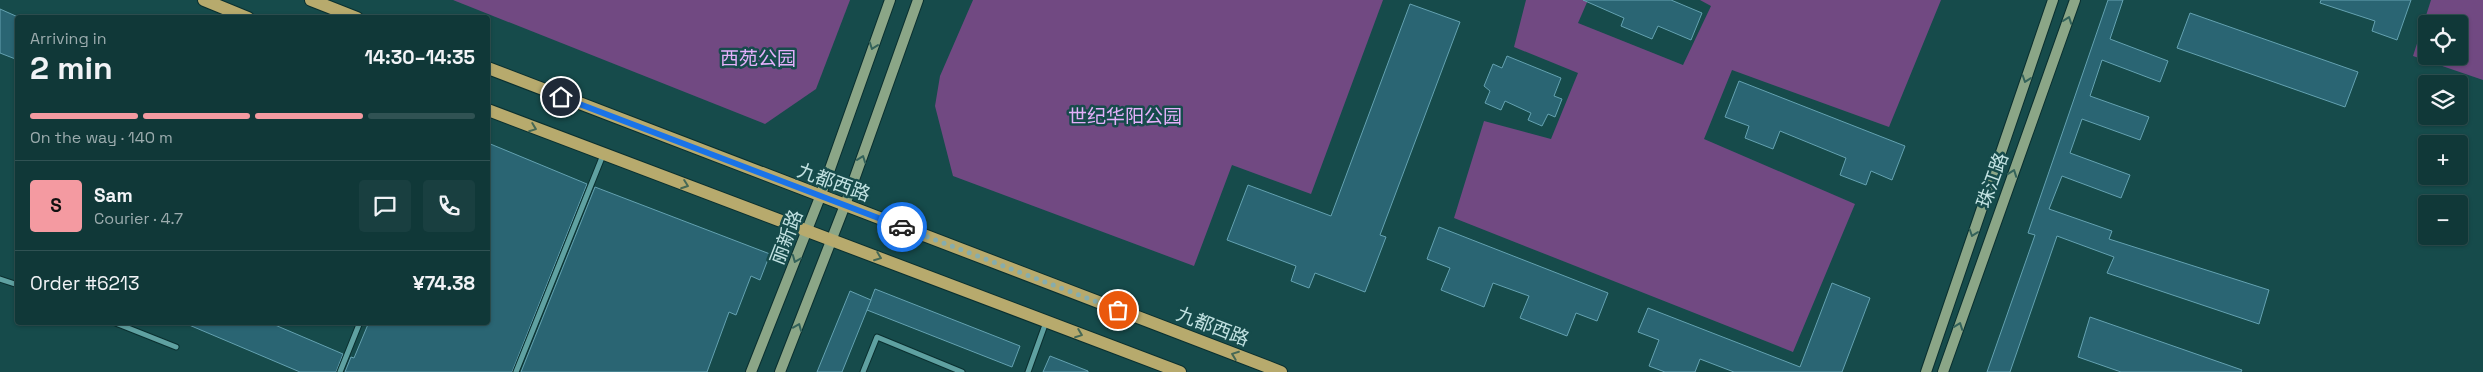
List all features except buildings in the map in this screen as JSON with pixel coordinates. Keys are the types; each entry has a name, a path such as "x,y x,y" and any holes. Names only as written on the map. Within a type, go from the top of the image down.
{"main road":[{"path":"204,0 241,15"},
{"path":"312,0 350,15"},
{"name":"丽新路","path":"751,372 820,197 890,0"},
{"path":"780,372 845,205 918,0"},
{"name":"珠江路","path":"1926,372 2053,0"},
{"name":"珠江路","path":"1943,372 2075,0"},
{"name":"九都西路","path":"490,69 820,197 1281,372"},
{"path":"490,111 1180,372"}],"street":[{"path":"516,372 603,154"},
{"path":"0,278 15,284"},
{"path":"1028,372 1047,322"},
{"path":"121,325 176,347"},
{"path":"340,372 359,325"},
{"path":"863,372 877,337 962,372"}],"green space":[{"name":"西苑公园","path":"453,0 850,0 816,89 765,124"},
{"name":"世纪华阳公园","path":"973,0 1383,0 1311,194 1232,165 1194,266 953,176 935,106 940,76"},
{"path":"1526,0 1588,0 1578,23 1683,65 1711,6 1700,0 1941,0 1889,127 1732,70 1704,139 1855,204 1793,352 1454,218 1484,121 1551,139 1578,73 1514,47"},
{"path":"2431,0 2483,0 2483,80 2439,65 2468,65 2468,15 2426,15"},
{"path":"2418,40 2418,58 2413,56"}],"way so far":[{"path":"902,227 1118,310"}],"route":[{"path":"561,97 902,227"}]}
